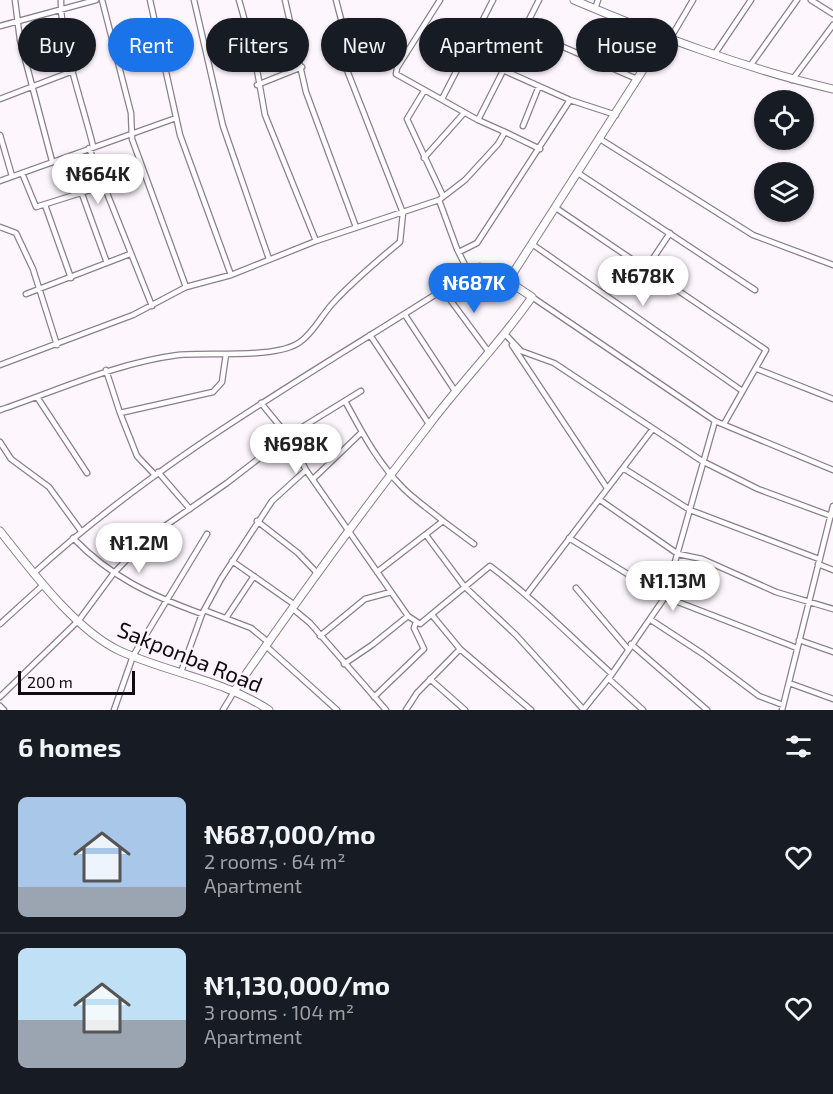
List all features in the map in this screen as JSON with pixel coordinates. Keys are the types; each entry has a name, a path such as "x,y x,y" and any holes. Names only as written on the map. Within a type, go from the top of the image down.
{"street":[{"path":"15,0 16,22 52,161"},
{"path":"61,0 62,18"},
{"path":"0,26 96,0"},
{"path":"102,0 131,113 132,133 186,287"},
{"path":"150,0 176,117 231,275"},
{"path":"194,0 223,126 269,259"},
{"path":"240,0 256,62 257,85 265,115 316,241"},
{"path":"285,0 290,18"},
{"path":"0,410 37,398 106,370 148,360 181,355 226,354 289,347 299,342 376,261 400,242 403,213 345,65 348,42 336,0"},
{"path":"440,0 396,70 397,76 464,113 540,149"},
{"path":"442,99 493,0"},
{"path":"530,18 539,0"},
{"path":"574,0 617,18"},
{"path":"595,9 598,0"},
{"path":"678,22 693,0"},
{"path":"714,56 751,0"},
{"path":"749,68 797,0"},
{"path":"812,0 833,14"},
{"path":"792,80 833,25"},
{"path":"678,42 749,68 833,89"},
{"path":"564,48 638,80"},
{"path":"0,99 70,72"},
{"path":"73,72 103,186 152,306"},
{"path":"257,85 290,72"},
{"path":"303,72 312,109 356,227"},
{"path":"478,120 504,72"},
{"path":"507,72 570,100 616,115"},
{"path":"508,281 644,72"},
{"path":"523,126 539,86"},
{"path":"424,91 407,118 441,198 459,252 469,273"},
{"path":"459,252 477,243 570,100"},
{"path":"424,158 464,113"},
{"path":"0,181 176,117"},
{"path":"0,365 57,345 152,306 186,287 231,275 316,241 403,213 441,198 465,180 498,144 505,132"},
{"path":"0,135 12,176"},
{"path":"600,139 753,235 833,265"},
{"path":"22,172 34,206 45,205 103,186"},
{"path":"578,173 755,290"},
{"path":"82,194 107,263"},
{"path":"45,205 71,278"},
{"path":"556,208 766,350 757,369 741,390 724,424"},
{"path":"0,227 16,233 40,290 57,345"},
{"path":"646,269 670,233"},
{"path":"532,244 741,390"},
{"path":"26,294 130,254"},
{"path":"33,574 81,531 156,474 261,404 480,267 508,281 715,421 833,470"},
{"path":"443,290 488,351"},
{"path":"223,710 293,606 429,424 488,351 506,335 532,297"},
{"path":"405,315 455,391"},
{"path":"370,335 429,424"},
{"path":"506,335 521,351 554,363 702,461 758,489 831,516"},
{"path":"506,335 607,488"},
{"path":"120,413 213,392 222,382 226,354"},
{"path":"757,369 833,399"},
{"path":"106,370 132,447 190,509"},
{"path":"0,697 79,620 113,574 157,533 288,436 361,391"},
{"path":"37,398 87,473"},
{"path":"345,401 361,433 391,475 404,489 474,544"},
{"path":"261,404 288,436 306,470 408,616 420,624 490,566 527,594 545,615 643,710"},
{"path":"426,535 464,586 516,635 583,710 611,677 629,646 651,620 665,597 715,421"},
{"path":"527,594 652,430"},
{"path":"313,479 361,433"},
{"path":"0,442 11,459 49,488 81,531"},
{"path":"623,468 690,510 819,562 833,570"},
{"path":"181,672 203,612 232,561 272,501 306,470"},
{"path":"600,500 678,554 702,560 776,592 833,609"},
{"path":"651,620 703,654 752,691 782,707 833,506"},
{"path":"257,521 298,553 318,574"},
{"path":"376,572 443,521"},
{"name":"Sakponba Road","path":"0,531 43,585 107,644 133,656 235,690 269,710"},
{"path":"114,710 133,656 207,534"},
{"path":"73,538 113,574 165,600 226,618 250,628 337,710"},
{"path":"569,538 665,597 797,648"},
{"path":"232,561 293,606 386,710"},
{"path":"226,618 235,601 254,576"},
{"path":"0,624 43,585"},
{"path":"576,588 629,646 707,710"},
{"path":"320,636 365,599 391,592"},
{"path":"432,615 460,649 531,710"},
{"path":"344,664 408,616"},
{"path":"374,697 424,649 414,628 416,622"},
{"path":"799,640 833,652"},
{"path":"406,710 430,679 460,649"},
{"path":"430,679 465,710"},
{"path":"789,683 833,699"},
{"path":"0,706 4,710"}]}
